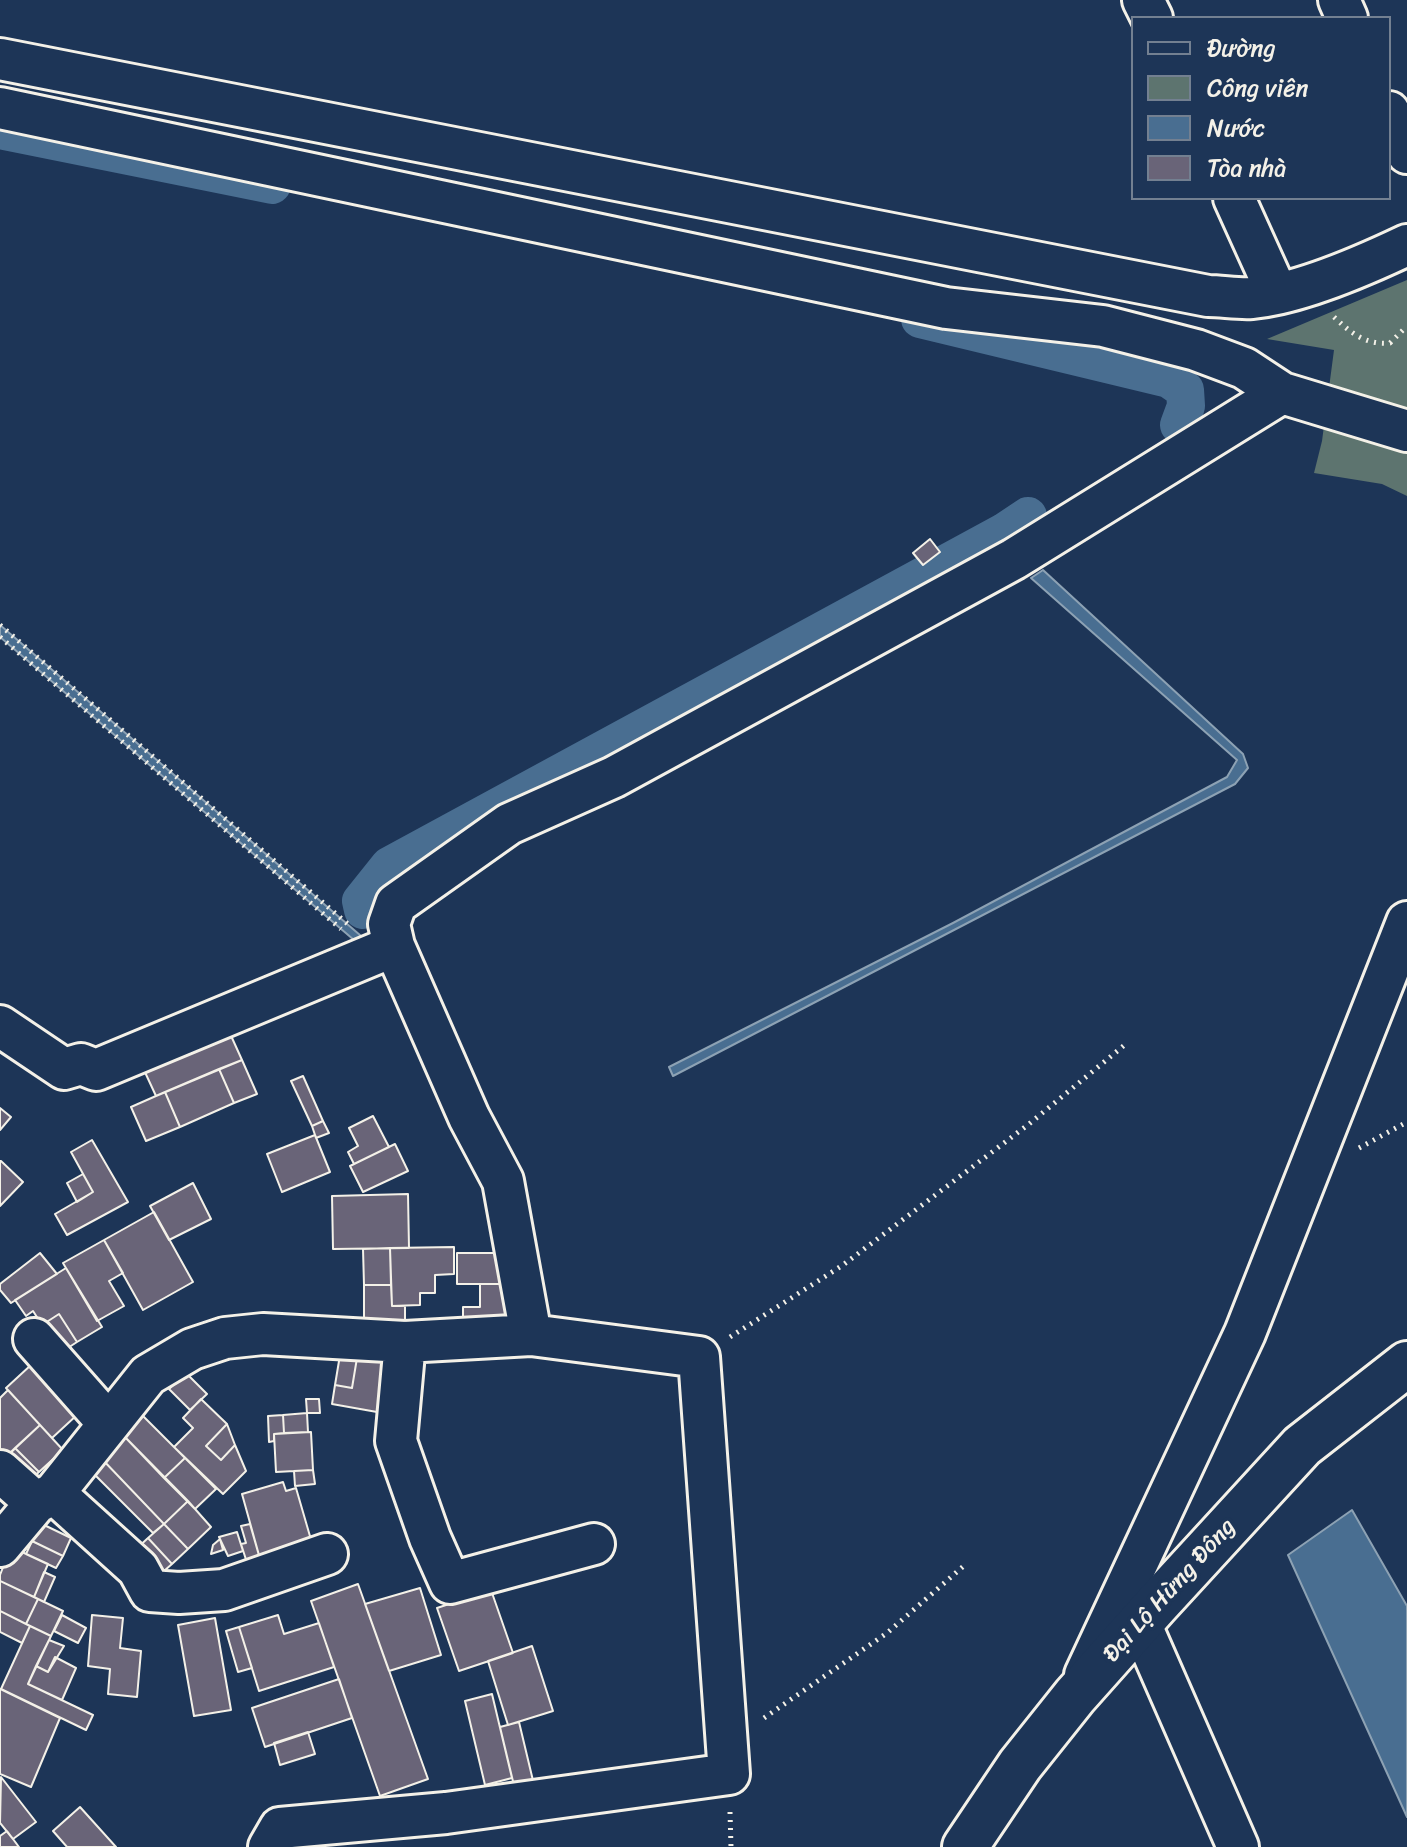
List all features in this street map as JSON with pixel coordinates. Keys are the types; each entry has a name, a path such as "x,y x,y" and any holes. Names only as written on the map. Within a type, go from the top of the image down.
{"street":[{"path":"0,59 1208,296 1251,298 1277,293 1365,265 1407,245"},
{"path":"0,108 946,308 1103,326 1196,350 1244,368 1282,393 1407,431"},
{"path":"1391,117 1407,153"},
{"path":"1235,200 1277,293"},
{"path":"531,1335 503,1181 382,951 396,904 509,824 614,777 1014,559 1282,393"},
{"path":"1075,1696 1245,1333 1369,1052 1407,922"},
{"path":"0,1026 64,1069 81,1064 96,1070 382,951"},
{"path":"0,1546 45,1498 148,1375 192,1349 225,1338 263,1334 405,1342 531,1335 699,1357 729,1774 446,1813 280,1828 269,1847"},
{"path":"34,1339 109,1424"},
{"path":"405,1342 396,1441 430,1538 450,1583 594,1544"},
{"name":"Đại Lộ Hừng Đông","path":"965,1847 1020,1765 1075,1696 1140,1623 1302,1446 1407,1364"},
{"path":"0,1471 45,1498 138,1569 150,1591 224,1590 327,1554"},
{"path":"1140,1623 1238,1847"}],"path":[{"path":"1330,314 1361,339 1374,345 1390,343 1407,326"},
{"path":"0,625 382,951"},
{"path":"0,637 382,951"},
{"path":"699,1357 843,1265 1029,1124 1127,1043"},
{"path":"1350,1153 1407,1122"},
{"path":"727,1744 887,1633 966,1564"}],"green space":[{"path":"1407,280 1407,496 1382,484 1314,473 1322,441 1334,350 1267,339"}],"water":[{"path":"1043,570 1243,754 1248,768 1235,784 673,1076 669,1067 953,923 1227,777 1237,760 1031,578"},
{"path":"0,625 375,948 368,952 0,637"},
{"path":"1352,1510 1407,1606 1407,1817 1288,1555"}],"building":[{"path":"930,539 940,552 923,565 913,553"},
{"path":"223,1018 242,1060 156,1096 137,1055"},
{"path":"242,1060 257,1094 234,1103 219,1069"},
{"path":"219,1069 234,1103 180,1127 165,1092"},
{"path":"303,1076 323,1121 312,1126 291,1081"},
{"path":"165,1092 180,1127 146,1141 131,1107"},
{"path":"0,1108 11,1117 0,1130"},
{"path":"373,1116 389,1147 354,1164 348,1152 358,1146 349,1128"},
{"path":"323,1121 329,1133 316,1138 312,1126"},
{"path":"315,1135 330,1172 282,1192 267,1154"},
{"path":"92,1140 128,1202 67,1235 55,1214 93,1192 71,1152"},
{"path":"395,1144 408,1171 363,1192 350,1166"},
{"path":"0,1161 23,1182 0,1206"},
{"path":"83,1174 93,1192 77,1202 67,1183"},
{"path":"193,1183 211,1219 169,1240 150,1206"},
{"path":"408,1194 409,1248 333,1249 332,1196"},
{"path":"154,1212 193,1282 143,1310 104,1240"},
{"path":"104,1240 123,1273 109,1281 124,1306 97,1321 63,1263"},
{"path":"454,1247 454,1274 435,1275 435,1293 420,1293 420,1305 392,1306 390,1248"},
{"path":"390,1248 391,1285 364,1285 363,1249"},
{"path":"40,1253 57,1274 11,1303 0,1290 0,1284"},
{"path":"457,1253 501,1253 501,1284 457,1284"},
{"path":"66,1268 102,1327 77,1342 59,1314 42,1325 33,1311 26,1316 15,1300"},
{"path":"480,1284 509,1284 510,1323 463,1323 463,1307 480,1307"},
{"path":"364,1285 391,1285 392,1306 405,1306 405,1324 364,1325"},
{"path":"59,1314 77,1342 60,1353 42,1325"},
{"path":"44,1353 91,1402 52,1438 6,1388"},
{"path":"340,1355 357,1358 352,1388 335,1385"},
{"path":"357,1358 386,1363 377,1412 332,1404 335,1385 352,1388"},
{"path":"186,1373 207,1394 190,1410 169,1389"},
{"path":"8,1390 40,1425 5,1458 0,1454 0,1398"},
{"path":"201,1399 227,1424 206,1446 221,1460 235,1445 246,1471 223,1494 174,1447 193,1428 183,1418"},
{"path":"306,1399 319,1399 320,1413 307,1413"},
{"path":"307,1413 308,1432 284,1433 283,1415"},
{"path":"283,1415 284,1433 274,1434 274,1441 269,1442 268,1416"},
{"path":"143,1416 185,1458 164,1478 124,1436"},
{"path":"227,1424 235,1445 221,1460 206,1446"},
{"path":"40,1425 63,1450 39,1472 15,1448"},
{"path":"311,1432 313,1470 276,1472 274,1434"},
{"path":"124,1436 188,1501 164,1524 101,1458"},
{"path":"15,1448 39,1472 28,1482 5,1458"},
{"path":"101,1458 164,1524 153,1533 89,1469"},
{"path":"185,1458 216,1489 195,1509 164,1478"},
{"path":"313,1470 315,1484 295,1486 294,1471"},
{"path":"283,1482 286,1491 296,1488 314,1550 262,1566 242,1494"},
{"path":"188,1501 211,1527 188,1549 164,1524"},
{"path":"40,1523 71,1538 63,1556 32,1541"},
{"path":"164,1524 188,1549 172,1564 148,1538"},
{"path":"250,1524 262,1566 249,1569 241,1544 246,1543 241,1526"},
{"path":"237,1532 243,1551 228,1556 219,1537"},
{"path":"148,1538 172,1564 157,1577 134,1551"},
{"path":"220,1539 223,1550 211,1554 213,1545"},
{"path":"32,1541 63,1556 56,1568 26,1554"},
{"path":"11,1547 48,1564 34,1597 0,1581"},
{"path":"44,1572 55,1577 44,1602 34,1597"},
{"path":"0,1581 38,1599 26,1624 0,1611"},
{"path":"358,1584 428,1779 380,1796 311,1601"},
{"path":"420,1588 441,1655 389,1671 365,1604"},
{"path":"491,1590 513,1653 459,1671 437,1608"},
{"path":"38,1599 63,1611 51,1636 26,1624"},
{"path":"0,1611 30,1626 22,1643 0,1632"},
{"path":"62,1615 86,1628 78,1643 54,1631"},
{"path":"92,1615 123,1618 120,1648 141,1651 137,1697 108,1694 110,1669 88,1666"},
{"path":"278,1615 284,1634 319,1623 334,1667 259,1691 239,1627"},
{"path":"215,1618 231,1710 194,1716 178,1625"},
{"path":"30,1626 51,1636 28,1684 93,1715 86,1730 1,1689"},
{"path":"239,1627 252,1668 238,1672 226,1631"},
{"path":"49,1640 64,1646 48,1672 36,1666"},
{"path":"532,1646 553,1711 508,1725 488,1661"},
{"path":"55,1657 76,1668 62,1700 28,1684 36,1666 48,1672"},
{"path":"339,1679 352,1718 265,1747 252,1708"},
{"path":"0,1689 60,1718 31,1787 0,1774"},
{"path":"492,1694 512,1778 485,1785 465,1701"},
{"path":"519,1722 535,1789 516,1794 500,1727"},
{"path":"308,1732 315,1754 280,1765 274,1743"},
{"path":"1,1777 36,1822 13,1839 0,1823"},
{"path":"80,1807 116,1847 67,1847 53,1831"},
{"path":"7,1831 19,1847 0,1847 0,1836"}],"waterway":[{"path":"0,130 272,185"},
{"path":"920,319 1169,379 1185,390 1186,406 1179,425"},
{"path":"363,910 361,901 389,866 1004,532 1028,516"}]}
